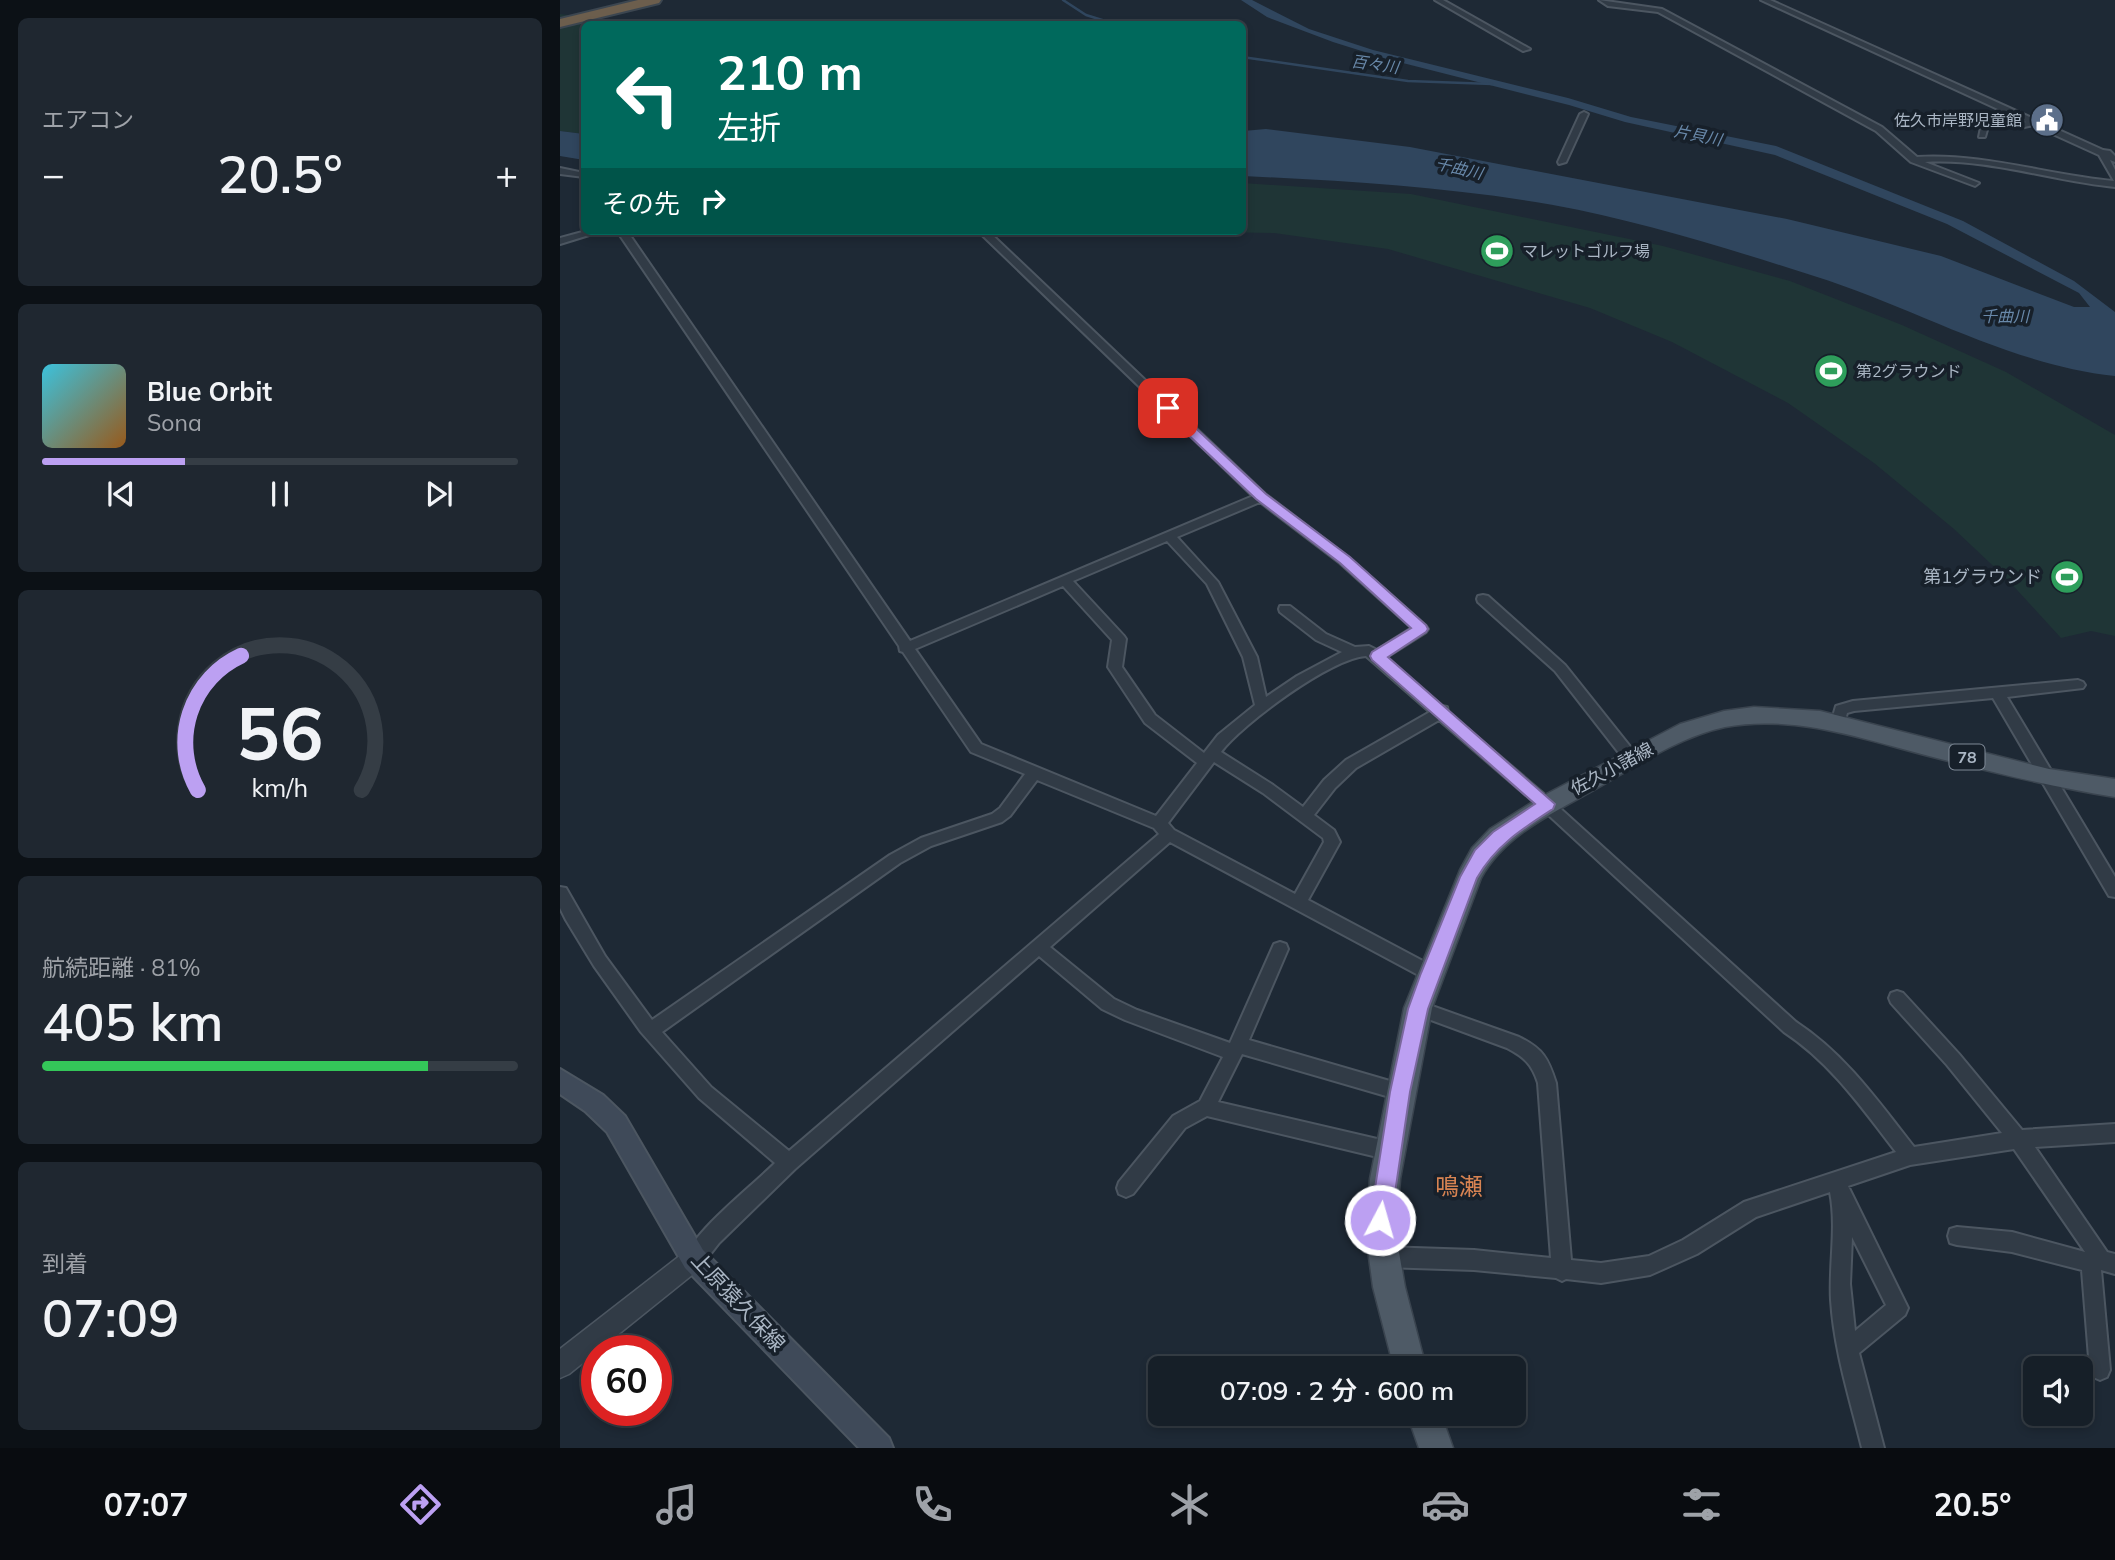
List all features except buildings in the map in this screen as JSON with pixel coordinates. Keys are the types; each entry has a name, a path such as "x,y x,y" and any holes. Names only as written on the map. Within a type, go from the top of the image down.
{"highway":[{"path":"560,23 653,0"}],"main road":[{"name":"佐久小諸線","path":"1406,1356 1384,1257 1380,1220 1400,1092 1418,1009 1430,973 1469,877 1481,855 1499,836 1547,804 1631,758 1688,730 1740,716 1786,715 1838,723 2049,778 2115,788"},
{"name":"上原猿久保線","path":"560,1080 594,1103 616,1124 694,1259 879,1448"},
{"path":"1428,1426 1436,1448"}],"street":[{"path":"1438,0 1526,49"},
{"path":"1602,0 1608,4 1660,10 1879,129 1897,149 1912,160 1975,183"},
{"path":"1764,0 2115,159"},
{"path":"1562,162 1584,114"},
{"path":"1982,135 1986,120 2020,126 2034,122"},
{"path":"2102,153 2115,182"},
{"path":"2102,153 2115,153"},
{"path":"1912,160 1982,160 2047,174 2115,182"},
{"path":"560,171 581,174"},
{"path":"560,241 582,235"},
{"path":"625,235 976,748 1164,829 1430,973"},
{"path":"987,235 1261,496 1345,560 1421,629 1378,656"},
{"path":"905,648 1261,496"},
{"path":"1169,536 1212,582 1250,657 1262,707"},
{"path":"1065,580 1119,639 1115,667 1150,719 1208,758 1268,789 1329,834 1332,842 1299,901"},
{"path":"1483,599 1560,668 1631,758"},
{"path":"1285,609 1321,637 1353,652"},
{"path":"560,1365 694,1259 712,1236 789,1163 1038,946 1164,829 1208,758 1223,739 1302,679 1353,652 1369,651 1378,656 1547,804 1780,1018 1806,1036 1871,1107 1910,1156"},
{"path":"1838,723 1841,710 1853,706 2078,685"},
{"path":"1998,694 2115,891"},
{"path":"1304,816 1338,775 1350,765 1385,742 1418,727 1442,711"},
{"path":"652,1030 895,859 926,842 997,818 1005,812 1034,773"},
{"path":"560,893 572,918 627,999 680,1066 710,1097 789,1163"},
{"path":"1038,946 1108,1004 1130,1015 1235,1048 1400,1092"},
{"path":"1126,1188 1178,1122 1206,1107 1280,949"},
{"path":"1897,998 1955,1058 2020,1139 2075,1217 2102,1262 2100,1370"},
{"path":"1418,1009 1520,1046 1535,1056 1542,1067 1547,1083 1562,1271"},
{"path":"1206,1107 1390,1151"},
{"path":"1384,1257 1474,1260 1601,1273 1650,1265 1690,1247 1751,1209 1840,1189 1910,1156 2020,1139 2115,1133"},
{"path":"1840,1189 1841,1299 1848,1349 1873,1448"},
{"path":"1840,1189 1898,1308 1848,1349"},
{"path":"1957,1236 2012,1242 2102,1262"}],"green space":[{"path":"560,14 613,21 581,21 581,134 560,131"},
{"path":"1246,183 1411,194 1663,246 1790,281 1902,325 2006,372 2115,435 2115,636 2091,631 2061,638 2007,579 1954,529 1874,463 1788,403 1672,342 1590,308 1388,249 1274,233 1246,233"}],"water":[{"name":"千曲川","path":"1241,0 1252,0 1309,29 1373,50 1568,98 1631,117 1776,146 1963,221 2074,281 2115,312 2115,376 2075,370 1999,348 1814,276 1619,219 1553,205 1437,189 1246,176 1246,131 1266,129 1410,147 1787,219 1941,256 2074,307 2090,307 2079,293 1947,224 1775,155 1625,122 1569,105 1387,59 1267,17"},
{"path":"560,131 581,134 581,160 560,156"}],"waterway":[{"name":"百々川","path":"1063,0 1086,15 1105,21"},
{"name":"百々川","path":"1246,58 1408,81 1492,84"}],"place":[{"name":"佐久市岸野児童館","path":"2047,120"},
{"name":"マレットゴルフ場","path":"1497,251"},
{"name":"第2グラウンド","path":"1831,371"},
{"name":"第1グラウンド","path":"2067,577"}],"district":[{"name":"鳴瀬","path":"1459,1187"}],"route":[{"path":"1168,408 1261,496 1345,560 1421,629 1378,656 1547,804 1499,836 1481,855 1469,877 1430,973 1418,1009 1400,1092 1380,1220"}],"water label":[{"name":"片貝川","path":"1698,135"}]}
